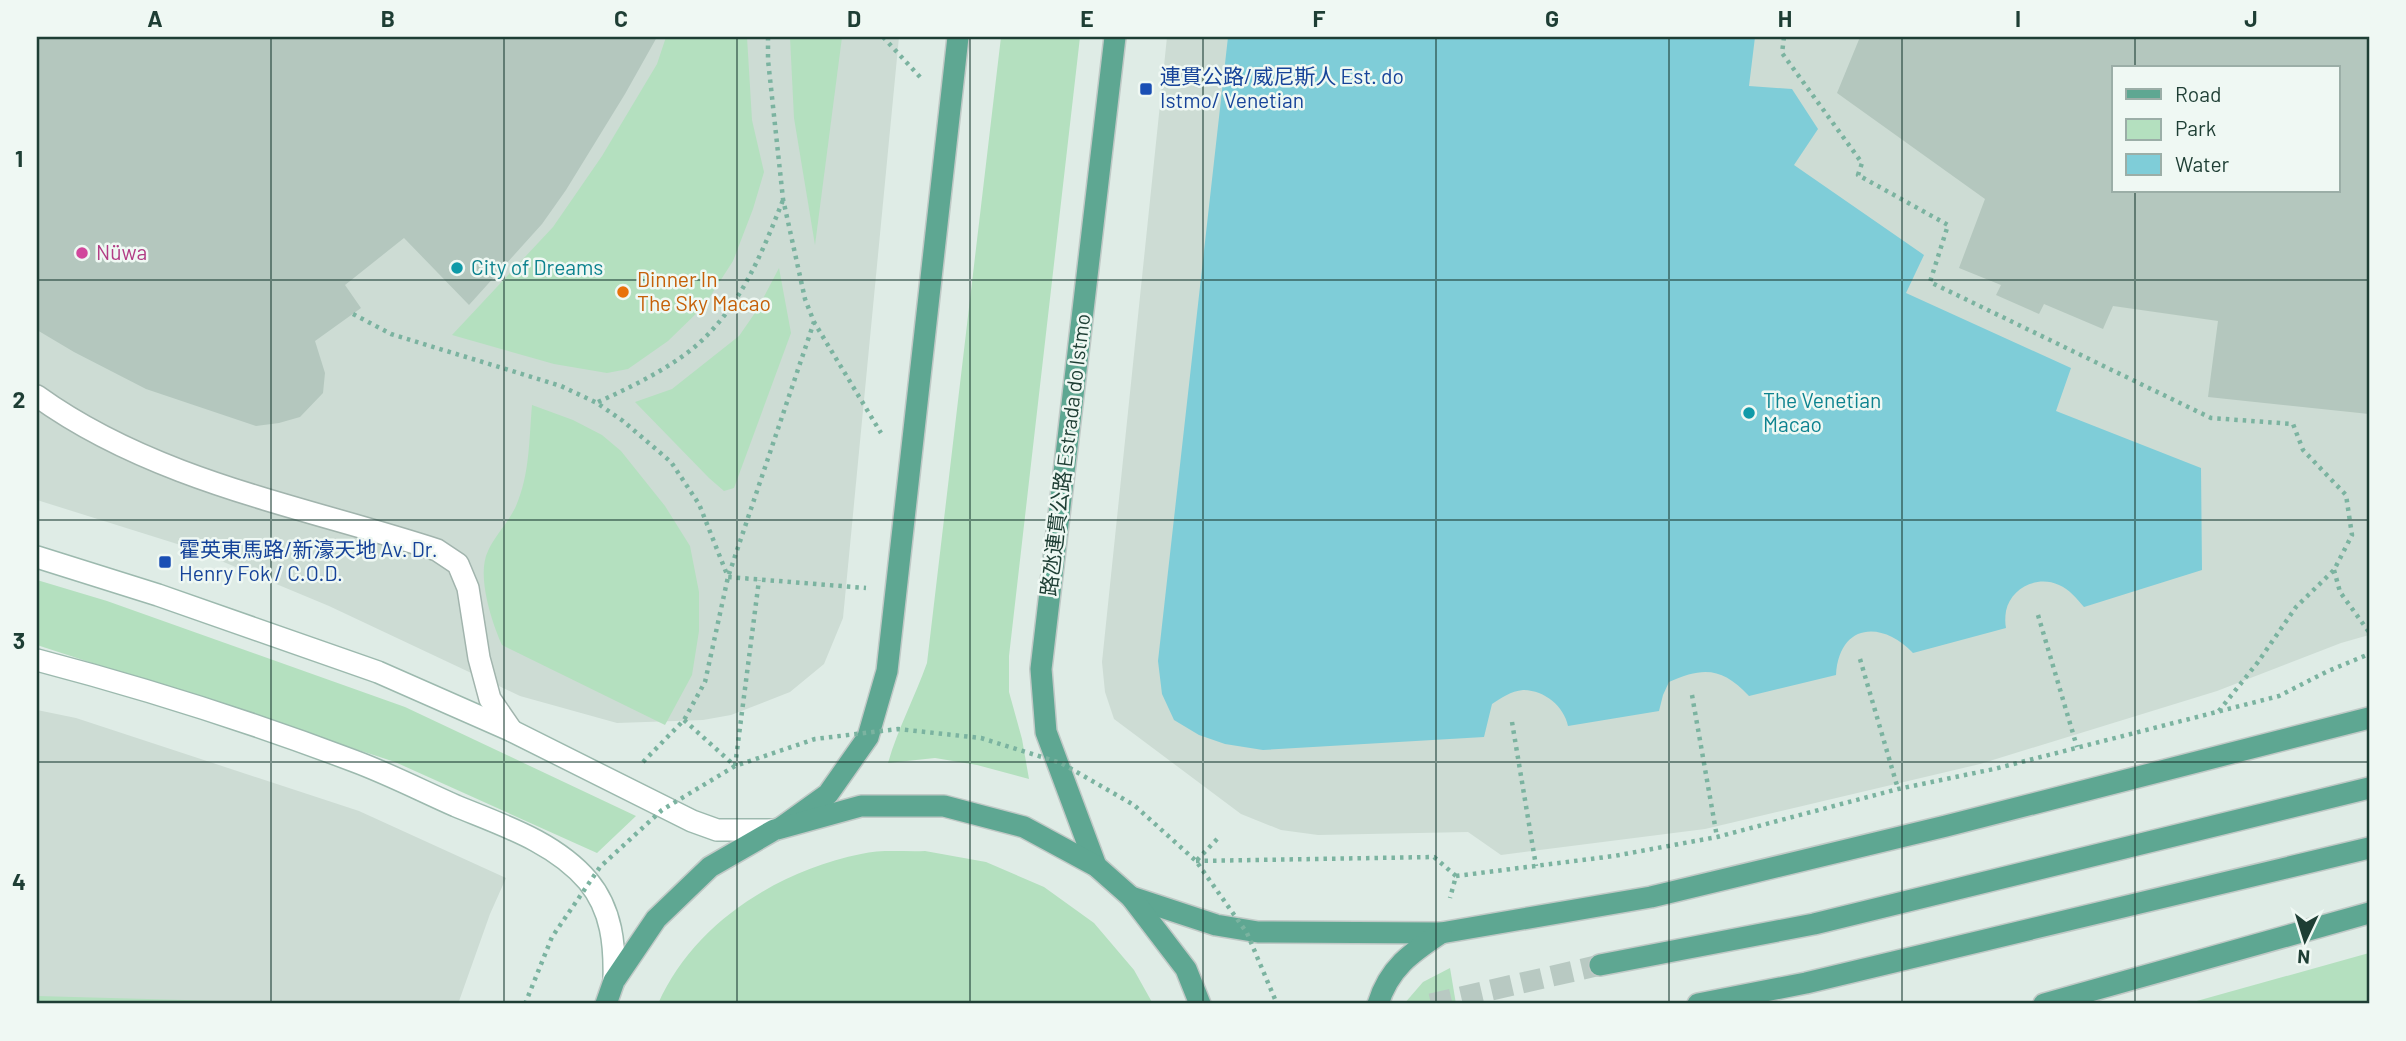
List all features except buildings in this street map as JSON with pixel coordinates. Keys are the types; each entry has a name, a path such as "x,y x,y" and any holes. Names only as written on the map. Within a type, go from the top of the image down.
{"main road":[{"path":"606,1004 614,981 656,919 710,867 778,829 828,794 868,737 887,671 958,37"},
{"name":"路氹連貫公路 Estrada do Istmo","path":"1096,866 1046,732 1041,669 1115,37"},
{"path":"37,396 91,432 136,453 194,476 438,550 458,564 468,588 479,658 490,699 512,731"},
{"path":"37,557 158,595 377,672 512,731 692,821 717,830 778,829 861,806 944,806 1024,827 1096,866 1131,897 1186,969 1200,1004"},
{"path":"37,660 121,682 356,762 529,837 563,858 589,882 607,912 615,946 614,981"},
{"path":"1131,897 1216,925 1258,932 1441,933 1651,897 1946,826 2369,718"},
{"path":"1600,965 1814,924 2369,788"},
{"path":"1698,1004 1806,983 2369,848"},
{"path":"2044,1004 2369,913"},
{"path":"1378,1004 1383,988 1408,955 1441,933"}],"path":[{"path":"768,37 768,60 783,199 805,299 814,322 908,479"},
{"path":"883,37 950,110"},
{"path":"1784,37 1782,54 1862,163 1858,175 1948,225 1930,282 2211,418 2293,424 2303,450 2346,495 2352,535 2334,570 2296,607 2258,662 2218,712"},
{"path":"597,403 645,380 688,352 721,320 748,281 783,199"},
{"path":"352,314 391,334 561,386 597,403 623,421 671,463 699,503 728,577"},
{"path":"620,785 684,720 705,682 728,577 814,322"},
{"path":"2334,570 2340,592 2369,632"},
{"path":"728,577 895,591"},
{"path":"735,766 759,580"},
{"path":"2038,615 2077,747"},
{"path":"1196,861 1434,857 1456,876 1614,856 1717,837 1898,789 1994,769 2279,696 2369,654"},
{"path":"1860,659 1898,789"},
{"path":"1692,695 1717,837"},
{"path":"684,720 735,766"},
{"path":"1512,722 1535,866"},
{"path":"526,1004 552,937 600,867 662,810 735,766 815,738 898,729 981,738 1061,763 1134,805 1196,861 1247,933 1276,1004"},
{"path":"1196,861 1220,836"},
{"path":"1441,933 1456,876"}],"shaded area":[{"name":"City of Dreams","path":"37,37 899,37 843,618 824,664 790,692 731,715 703,720 617,723 520,696 329,606 190,548 37,500"},
{"name":"The Venetian Macao","path":"1167,37 2369,37 2369,635 2341,643 2217,691 1980,764 1705,829 1501,855 1468,832 1318,835 1281,830 1241,814 1114,719 1105,692 1102,662"},
{"path":"37,710 76,718 359,811 506,878 490,914 458,1004 37,1004"}],"green space":[{"path":"666,37 747,37 752,120 764,172 733,261 704,306 668,341 628,369 607,373 554,364 452,335 553,227 602,156 657,64"},
{"path":"790,37 842,37 815,245 794,118"},
{"path":"1001,37 1080,37 1009,656 1009,692 1022,739 1029,779 977,765 935,758 888,763 927,663"},
{"path":"779,268 791,333 734,488 724,491 635,402 672,389 739,336 757,310"},
{"path":"532,405 573,420 602,435 621,451 665,506 690,546 699,592 699,631 692,675 665,725 502,645 498,636 487,599 485,561 491,545 513,512 521,494 528,456"},
{"path":"37,580 107,601 405,707 636,816 597,853 395,762 37,645"},
{"path":"925,851 986,862 1044,887 1094,923 1134,970 1153,1004 658,1004 673,975 715,926 741,905 769,888 799,873 869,852"},
{"path":"2369,953 2369,1004 2186,1004"},
{"path":"1450,968 1456,1004 1404,1004 1423,982"},
{"path":"37,996 221,1001 231,1004 37,1004"}],"water":[{"path":"1228,37 1755,37 1749,86 1792,89 1818,129 1794,165 1924,255 1906,293 2071,368 2056,411 2201,468 2202,570 2084,607 2063,587 2051,582 2034,583 2013,596 2006,613 2006,628 1913,653 1888,635 1864,632 1854,636 1845,645 1836,675 1749,696 1721,675 1703,672 1669,682 1659,711 1568,726 1562,712 1552,700 1523,690 1510,693 1492,704 1484,737 1263,750 1225,744 1199,735 1174,720 1162,694 1158,661"}],"tunnel":[{"path":"1431,1004 1600,965"}],"place":[{"name":"連貫公路/威尼斯人 Est. do Istmo/ Venetian","path":"1146,89"},
{"name":"Nüwa","path":"82,253"},
{"name":"City of Dreams","path":"457,268"},
{"name":"Dinner In The Sky Macao","path":"623,292"},
{"name":"The Venetian Macao","path":"1749,413"},
{"name":"霍英東馬路/新濠天地 Av. Dr. Henry Fok / C.O.D.","path":"165,562"}]}
